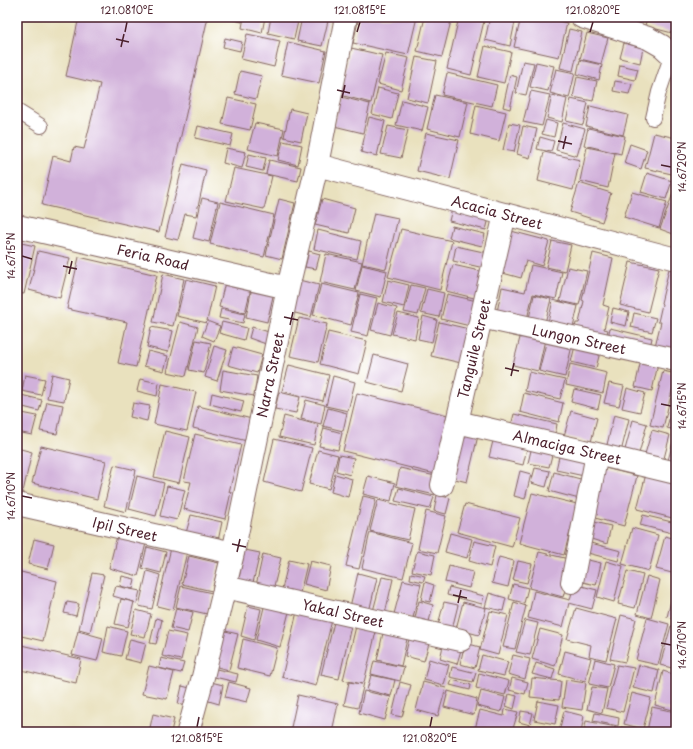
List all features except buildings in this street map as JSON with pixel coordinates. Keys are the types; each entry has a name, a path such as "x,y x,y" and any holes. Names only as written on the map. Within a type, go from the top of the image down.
{"street":[{"name":"Narra Street","path":"188,732 233,553 288,288 317,165 346,17"},
{"path":"582,17 648,38 662,46 674,57"},
{"name":"Acacia Street","path":"317,165 676,259"},
{"name":"Tanguile Street","path":"442,485 505,214"},
{"name":"Feria Road","path":"17,226 288,288"},
{"name":"Lungon Street","path":"481,317 676,360"},
{"name":"Almaciga Street","path":"457,422 676,473"},
{"path":"572,582 597,454"},
{"name":"Ipil Street","path":"17,504 233,553"},
{"name":"Yakal Street","path":"225,587 461,640"}],"lane":[{"path":"653,118 659,92 674,57"},
{"path":"17,111 42,126"}]}
